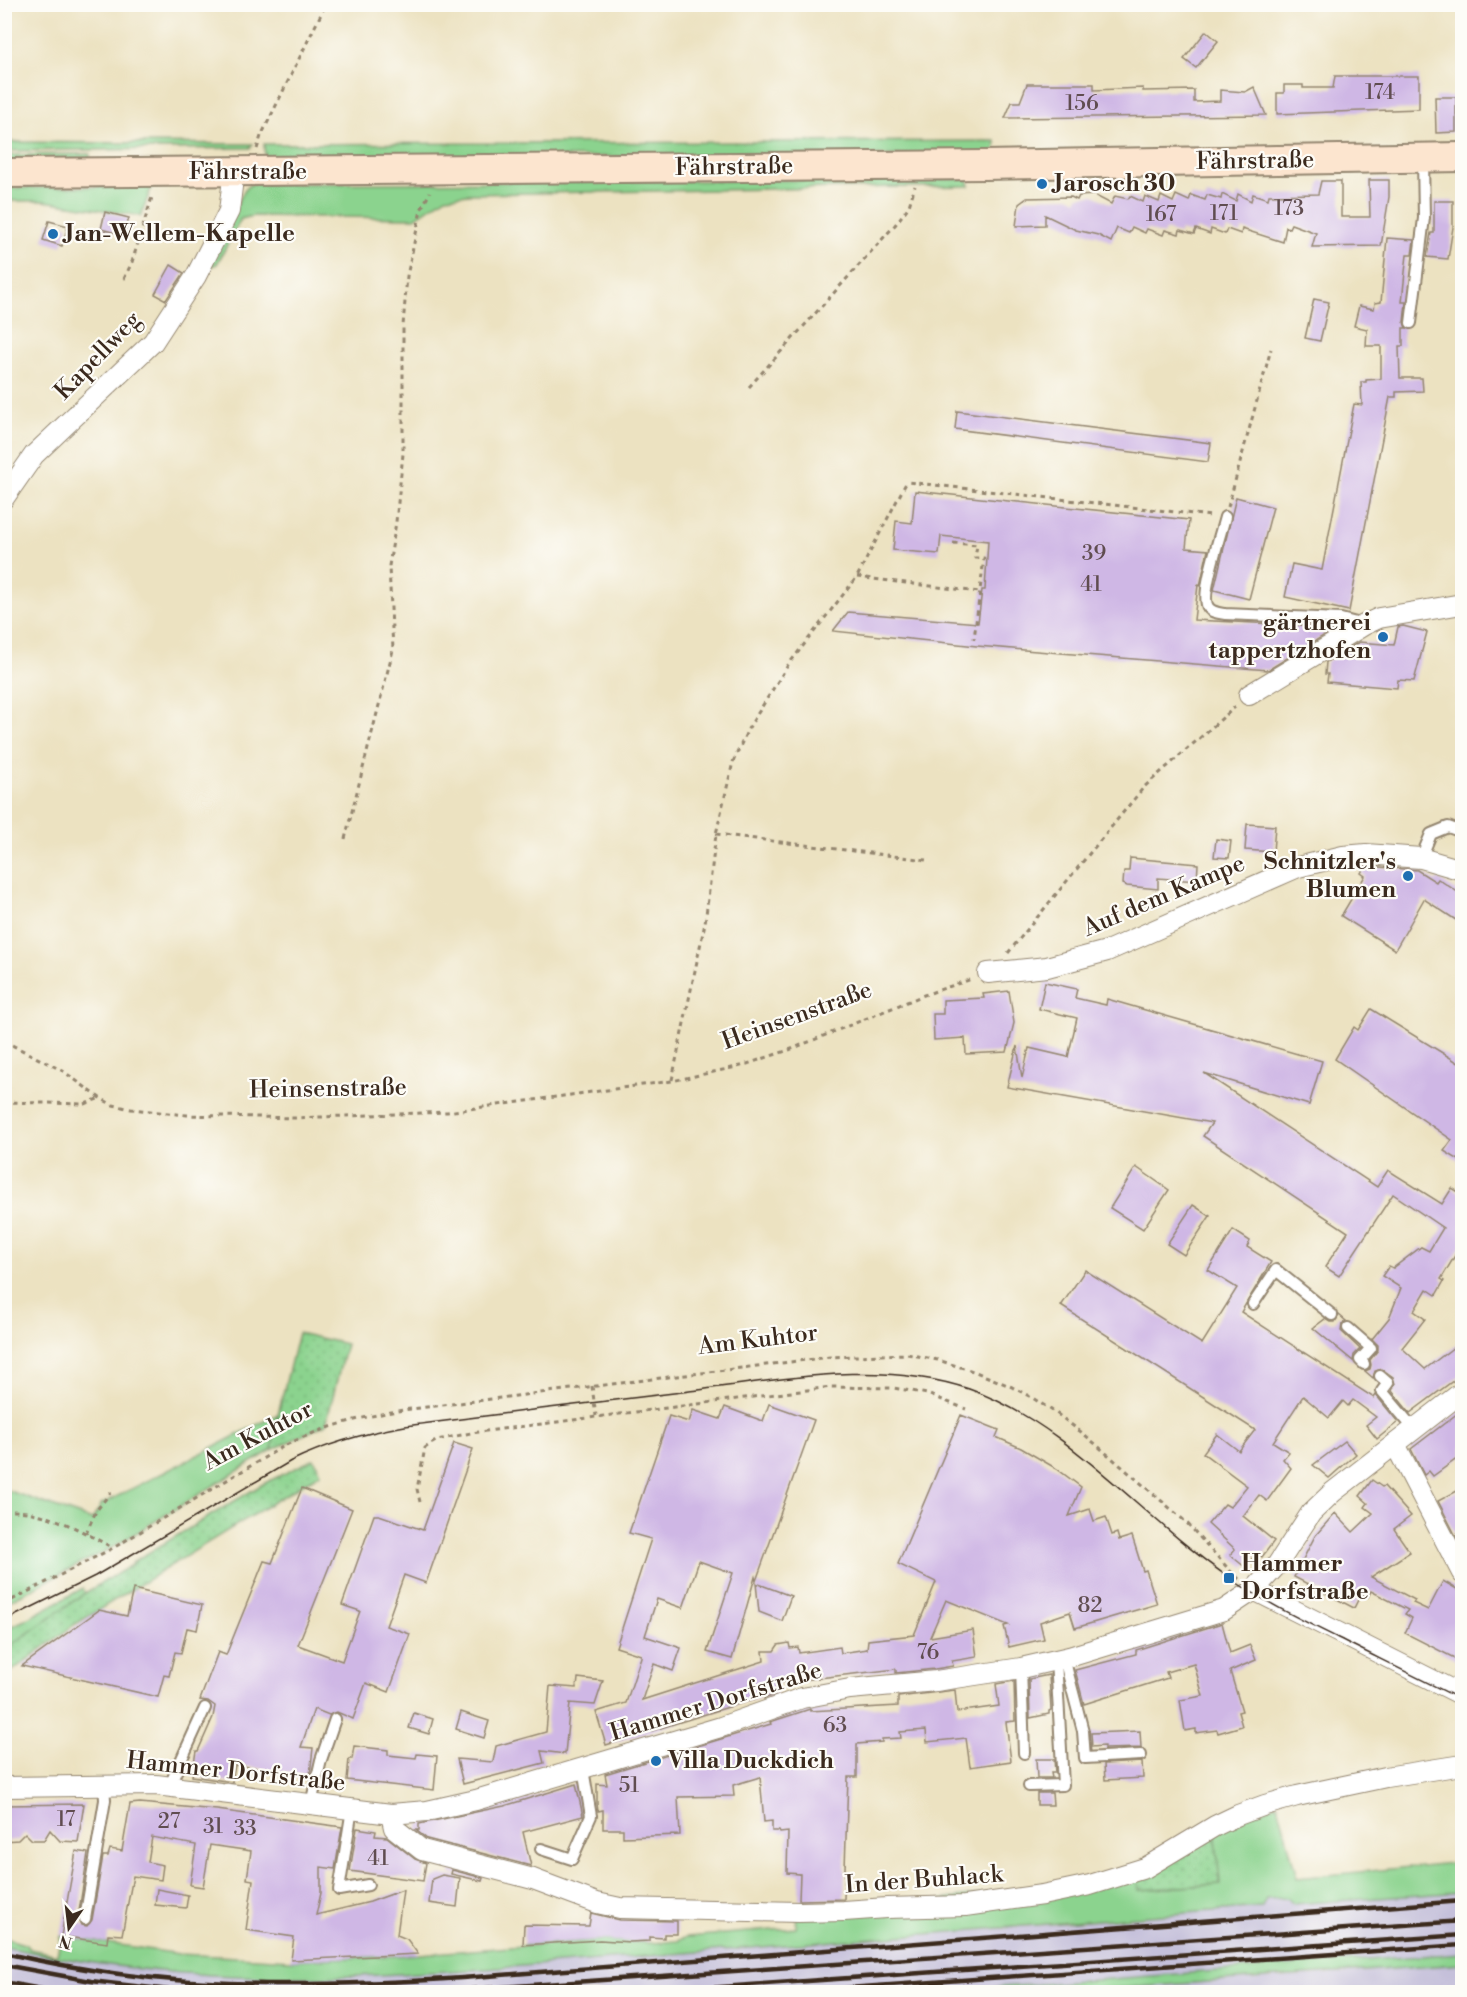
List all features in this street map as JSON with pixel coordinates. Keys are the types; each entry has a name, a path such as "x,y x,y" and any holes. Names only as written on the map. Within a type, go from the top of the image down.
{"street":[{"name":"Fährstraße","path":"4,173 985,165 1462,157"},
{"name":"Kapellweg","path":"4,498 34,455 153,342 196,276 228,211 232,187 244,172"},
{"path":"1249,695 1379,618 1462,604"},
{"name":"Auf dem Kampe","path":"988,974 1047,967 1107,951 1298,867 1343,856 1366,854 1421,858 1462,870"},
{"name":"Hammer Dorfstraße","path":"4,1787 169,1786 391,1814 427,1811 476,1800 583,1769 721,1727 802,1698 850,1689 936,1681 1021,1668 1060,1659 1224,1610 1254,1590 1277,1565 1311,1513 1333,1492 1462,1392"},
{"path":"1395,1444 1462,1573"},
{"path":"1254,1590 1462,1695"},
{"name":"In der Buhlack","path":"391,1814 394,1828 422,1850 533,1879 612,1907 844,1911 988,1904 1090,1885 1145,1868 1215,1826 1265,1805 1375,1780 1462,1765"}],"lane":[{"path":"1411,323 1424,218 1423,158"},
{"path":"1226,517 1207,587 1205,599 1208,608 1216,613 1225,614 1341,619 1364,625"},
{"path":"1421,858 1431,834 1448,827 1462,832"},
{"path":"1253,1304 1276,1270 1332,1315"},
{"path":"1348,1328 1371,1348 1360,1360 1364,1364"},
{"path":"1380,1376 1388,1383 1382,1391 1414,1429"},
{"path":"1060,1659 1083,1731 1085,1758 1141,1755"},
{"path":"1029,1786 1063,1785 1060,1659"},
{"path":"1021,1668 1024,1753"},
{"path":"169,1786 205,1708"},
{"path":"310,1804 321,1760 335,1719"},
{"path":"541,1849 572,1859 591,1816 583,1769"},
{"path":"85,1919 105,1800 104,1785"},
{"path":"352,1809 339,1890 368,1885"}],"path":[{"path":"244,172 326,4"},
{"path":"749,387 895,225 909,206 916,182"},
{"path":"124,279 132,262 144,218 156,186"},
{"path":"345,839 393,650 388,574 403,454 403,326 407,276 421,210 430,191"},
{"path":"672,1081 705,923 716,834 733,762 748,729 788,665 857,577 905,485 908,482 1226,517 1271,349"},
{"path":"953,543 976,545 975,558 984,558 974,639"},
{"path":"857,577 979,592"},
{"name":"Heinsenstraße","path":"4,1041 63,1071 113,1105 187,1115 295,1118 447,1112 672,1081 741,1066 789,1050 924,995 988,974 1005,957 1144,787 1249,695"},
{"path":"716,834 926,860"},
{"path":"4,1102 85,1104 100,1098"},
{"name":"Am Kuhtor","path":"4,1604 112,1548 275,1451 345,1421 403,1410 830,1357 907,1354 938,1360 976,1372 1012,1387 1056,1413 1186,1522 1233,1574 1254,1590"},
{"path":"592,1386 596,1416"},
{"path":"420,1502 417,1489 425,1448 437,1440 471,1433 791,1392 857,1387 912,1391 966,1409"},
{"path":"86,1533 96,1510 111,1492"},
{"path":"4,1511 28,1511 54,1518 112,1548"}],"shaded area":[{"path":"1462,1892 1462,1953 934,1992 5,1992 5,1947 64,1959 198,1974 279,1977 384,1975 1137,1918 1261,1907 1266,1899 1286,1898 1294,1904"},
{"path":"1462,1964 1462,1992 1068,1992 1322,1975"}],"green space":[{"path":"996,141 995,155 265,158 264,144"},
{"path":"5,142 253,144 250,148 5,151"},
{"path":"90,154 90,159 5,162 4,155"},
{"path":"969,179 969,186 468,194 446,197 415,218 253,216 241,219 217,264 204,269 245,189 251,184"},
{"path":"152,186 141,216 44,201 5,201 5,188"},
{"path":"298,1333 346,1344 326,1424 272,1450 278,1414"},
{"path":"278,1414 272,1450 113,1547 5,1603 4,1489 92,1520 102,1504"},
{"path":"314,1459 321,1473 74,1625 5,1676 5,1650 85,1593 263,1484"},
{"path":"83,1588 85,1593 5,1650 5,1629"},
{"path":"1278,1804 1297,1878 1462,1862 1462,1892 1294,1904 1286,1898 1266,1899 1262,1907 486,1969 358,1976 246,1976 177,1973 73,1960 5,1947 5,1938 27,1945 30,1949 57,1955 61,1936 179,1954 291,1960 394,1956 600,1940 650,1943 677,1941 687,1937 796,1928 797,1914 845,1913 1137,1873 1140,1890 1219,1884 1215,1828"},
{"path":"1215,1828 1220,1884 1139,1890 1137,1873"},
{"path":"1462,1953 1462,1964 1068,1992 934,1992"}],"building":[{"path":"1206,31 1218,41 1196,68 1184,59"},
{"path":"1335,76 1419,76 1419,109 1277,114 1277,93 1284,93 1284,85 1303,85 1303,88 1333,88"},
{"path":"1027,84 1094,84 1094,90 1143,88 1143,91 1194,90 1194,102 1220,101 1220,90 1245,92 1254,87 1266,115 1005,118 1012,102 1020,102"},
{"path":"1435,97 1456,97 1456,132 1436,133"},
{"path":"1369,180 1389,180 1389,197 1381,246 1312,247 1316,233 1291,224 1289,228 1286,227 1283,242 1242,229 1241,234 1227,229 1225,234 1211,229 1210,234 1196,229 1194,234 1180,230 1179,234 1165,230 1163,235 1147,229 1145,233 1132,227 1129,233 1117,228 1111,242 1098,235 1076,230 1045,215 1045,225 1016,226 1019,204 1027,198 1071,197 1077,200 1079,196 1094,195 1111,204 1115,196 1128,199 1130,196 1143,202 1145,196 1159,202 1161,196 1173,202 1176,195 1189,201 1191,195 1205,200 1207,195 1221,199 1222,194 1236,201 1238,194 1251,201 1253,194 1268,199 1269,195 1318,194 1321,181 1341,181 1341,217 1370,217"},
{"path":"1434,201 1453,201 1453,227 1448,259 1427,257 1431,233 1434,233"},
{"path":"105,212 129,218 124,235 101,229"},
{"name":"Jan-Wellem-Kapelle","path":"49,221 68,226 62,246 43,240"},
{"path":"1387,238 1414,240 1412,255 1407,255 1405,272 1402,302 1406,302 1404,322 1406,328 1403,328 1403,346 1399,346 1400,378 1422,378 1423,391 1396,392 1396,397 1390,397 1349,611 1285,597 1292,564 1322,570 1354,404 1362,405 1361,382 1381,379 1381,346 1366,346 1367,329 1354,326 1359,306 1374,309 1375,303 1381,302"},
{"path":"171,265 184,273 166,300 155,294"},
{"path":"1314,299 1329,302 1320,341 1305,338"},
{"path":"957,411 1211,443 1208,462 955,429"},
{"path":"915,491 1189,520 1186,548 1208,550 1200,586 1198,585 1194,620 1338,627 1268,670 977,646 833,631 848,612 978,623 982,590 985,590 988,541 941,536 939,554 893,550 896,521 912,523"},
{"path":"1236,497 1273,507 1249,599 1214,590"},
{"path":"1403,626 1427,632 1414,681 1398,680 1397,688 1327,682 1326,662 1359,642 1394,645 1398,627"},
{"path":"1247,824 1275,826 1273,852 1245,850"},
{"path":"1216,839 1231,841 1229,858 1214,857"},
{"path":"1130,858 1198,864 1197,881 1158,878 1158,889 1127,886 1123,884 1124,871 1129,871"},
{"path":"1365,866 1417,870 1436,882 1438,879 1462,895 1462,924 1424,899 1395,950 1341,916 1365,876 1361,873"},
{"path":"1045,982 1077,989 1075,998 1106,1005 1107,999 1322,1061 1309,1105 1204,1073 1377,1187 1388,1170 1442,1204 1452,1188 1462,1194 1462,1244 1441,1279 1444,1281 1436,1295 1427,1289 1414,1311 1425,1319 1402,1348 1425,1369 1462,1341 1462,1374 1410,1413 1392,1391 1395,1384 1393,1377 1382,1369 1375,1371 1373,1378 1365,1371 1370,1369 1370,1360 1378,1350 1378,1345 1372,1339 1389,1318 1401,1288 1382,1276 1389,1266 1393,1268 1421,1247 1429,1251 1443,1228 1393,1194 1339,1276 1325,1267 1348,1232 1203,1136 1212,1123 1007,1087 1017,1046 1022,1078 1029,1048 1068,1057 1077,1018 1039,1009"},
{"path":"1009,991 1014,1023 1007,1052 966,1054 965,1038 934,1040 933,1014 943,1014 943,1000 984,998 983,994"},
{"path":"1371,1009 1462,1065 1462,1162 1444,1151 1452,1140 1335,1059 1354,1027 1358,1030"},
{"path":"1136,1167 1169,1190 1143,1229 1110,1208"},
{"path":"1193,1205 1210,1216 1184,1255 1167,1244"},
{"path":"1233,1230 1250,1241 1247,1247 1271,1262 1241,1312 1374,1398 1376,1395 1398,1422 1377,1439 1366,1425 1376,1417 1353,1400 1348,1406 1343,1401 1329,1418 1303,1396 1273,1442 1289,1452 1283,1459 1291,1468 1267,1501 1259,1495 1243,1516 1274,1541 1262,1557 1257,1553 1245,1567 1230,1555 1235,1549 1208,1524 1225,1504 1230,1507 1247,1486 1203,1453 1217,1434 1239,1451 1255,1430 1061,1306 1085,1270 1202,1344 1237,1288 1208,1270"},
{"path":"1339,1315 1346,1321 1342,1324 1341,1331 1360,1349 1354,1355 1353,1361 1313,1328 1325,1319 1335,1322"},
{"path":"769,1404 814,1420 756,1581 755,1577 732,1659 707,1652 733,1573 699,1561 683,1608 657,1599 645,1636 681,1648 673,1671 654,1664 642,1700 764,1661 763,1651 774,1651 778,1645 789,1643 790,1648 798,1647 799,1653 840,1647 841,1653 867,1649 868,1640 914,1635 936,1582 898,1564 961,1415 999,1430 996,1437 1021,1448 1057,1469 1081,1487 1069,1516 1090,1509 1094,1521 1106,1517 1112,1535 1117,1533 1119,1540 1132,1536 1157,1604 1075,1628 1070,1612 1040,1622 1044,1639 1009,1647 1004,1626 1008,1625 946,1600 930,1637 973,1630 977,1657 952,1661 953,1666 935,1669 896,1673 896,1669 776,1683 777,1694 764,1699 764,1696 606,1745 596,1712 626,1703 641,1657 641,1655 616,1647 651,1539 629,1533 669,1416 689,1422 693,1410 720,1419 725,1407 763,1421"},
{"path":"1462,1410 1462,1455 1433,1476 1429,1471 1424,1475 1411,1449"},
{"path":"1345,1441 1356,1454 1329,1478 1313,1465"},
{"path":"454,1443 473,1449 426,1583 404,1575 386,1626 410,1634 389,1692 366,1683 353,1719 337,1712 329,1715 314,1709 301,1747 313,1748 310,1775 235,1765 232,1782 192,1776 196,1751 213,1717 215,1706 208,1701 200,1700 218,1652 226,1655 264,1561 272,1563 302,1488 352,1509 298,1645 342,1661 360,1611 342,1605 374,1515 423,1530"},
{"path":"1372,1480 1384,1486 1411,1516 1394,1529 1410,1552 1371,1577 1415,1600 1413,1603 1428,1610 1443,1581 1462,1592 1462,1662 1405,1633 1412,1618 1405,1614 1408,1610 1371,1591 1368,1597 1361,1594 1354,1608 1294,1577 1315,1536 1335,1513 1353,1532 1373,1513 1365,1507 1368,1503 1360,1496"},
{"path":"1457,1491 1462,1498 1462,1548 1438,1501"},
{"path":"756,1583 791,1596 782,1621 759,1612"},
{"path":"133,1589 202,1605 197,1630 187,1628 181,1653 175,1652 169,1676 164,1675 158,1697 22,1666 99,1610 127,1616"},
{"path":"1222,1623 1230,1653 1250,1645 1256,1660 1230,1671 1242,1711 1238,1712 1242,1726 1218,1733 1217,1730 1196,1733 1196,1729 1185,1731 1180,1700 1203,1696 1194,1664 1166,1672 1168,1678 1084,1704 1075,1670 1136,1654 1136,1650"},
{"path":"1049,1675 1051,1710 1049,1714 1030,1718 1029,1679"},
{"path":"578,1678 603,1681 595,1705 570,1703 565,1754 541,1751 544,1763 463,1784 457,1759 493,1762 496,1746 546,1732 550,1686 577,1688"},
{"path":"1014,1681 1015,1721 1006,1722 1011,1761 970,1767 966,1738 927,1742 926,1730 900,1732 901,1738 857,1744 857,1777 848,1777 844,1899 799,1900 800,1874 787,1873 788,1832 772,1831 772,1821 764,1822 760,1777 733,1785 734,1796 678,1797 680,1835 623,1837 623,1829 603,1829 603,1810 598,1811 597,1804 597,1784 607,1785 605,1774 771,1724 770,1722 810,1709 810,1711 898,1706 898,1697 955,1690 957,1712 999,1706 996,1684"},
{"path":"461,1712 489,1721 484,1738 456,1729"},
{"path":"414,1713 433,1719 429,1734 409,1728"},
{"path":"1140,1731 1141,1748 1092,1747 1091,1733"},
{"path":"354,1746 388,1750 388,1755 416,1758 417,1754 437,1756 434,1790 347,1780 349,1759 352,1759"},
{"path":"1036,1759 1054,1759 1055,1773 1051,1773 1052,1778 1037,1778"},
{"path":"1142,1762 1143,1778 1105,1780 1104,1764"},
{"path":"576,1784 583,1816 523,1832 531,1866 427,1839 416,1830 419,1830 419,1824 504,1806"},
{"path":"1037,1793 1052,1793 1053,1805 1037,1805"},
{"path":"84,1804 78,1842 60,1841 50,1830 44,1840 32,1840 25,1833 18,1840 4,1841 4,1805"},
{"path":"130,1804 217,1810 342,1827 335,1869 321,1867 321,1893 316,1915 370,1902 403,1890 397,1935 407,1939 418,1954 291,1960 294,1937 246,1930 253,1880 247,1879 251,1851 210,1845 203,1887 190,1885 196,1845 152,1837 148,1862 163,1865 161,1880 133,1876 122,1935 108,1934 107,1943 61,1936 76,1851 88,1853 78,1918 81,1925 87,1926 92,1920 103,1856 108,1856 110,1849 122,1851"},
{"path":"357,1828 376,1831 375,1836 387,1837 415,1859 426,1863 423,1881 350,1871"},
{"path":"452,1870 483,1878 482,1881 451,1874"},
{"path":"442,1875 460,1878 457,1907 429,1903 432,1879"},
{"path":"157,1889 188,1895 186,1908 155,1905"},
{"path":"591,1913 620,1920 677,1921 677,1934 664,1934 664,1938 649,1937 649,1941 600,1940 523,1945 524,1925 589,1926"}],"tram line":[{"path":"4,1621 95,1576 291,1461 361,1435 405,1426 790,1378 863,1373 934,1380 969,1389 1005,1405 1040,1425 1073,1449 1199,1556 1231,1579 1270,1603 1462,1700"}],"railway":[{"path":"4,1953 60,1965 173,1980 259,1984 375,1983 1462,1901"},
{"path":"429,1992 1462,1921"},
{"path":"650,1992 1462,1935"},
{"path":"791,1992 1462,1945"},
{"path":"4,1965 91,1981 187,1992"},
{"path":"4,1982 57,1992"}],"place":[{"name":"Jarosch 30","path":"1042,184"},
{"name":"Jan-Wellem-Kapelle","path":"53,234"},
{"name":"gärtnerei tappertzhofen","path":"1383,637"},
{"name":"Schnitzler's Blumen","path":"1408,876"},
{"name":"Hammer Dorfstraße","path":"1229,1578"},
{"name":"Villa Duckdich","path":"656,1761"}]}
